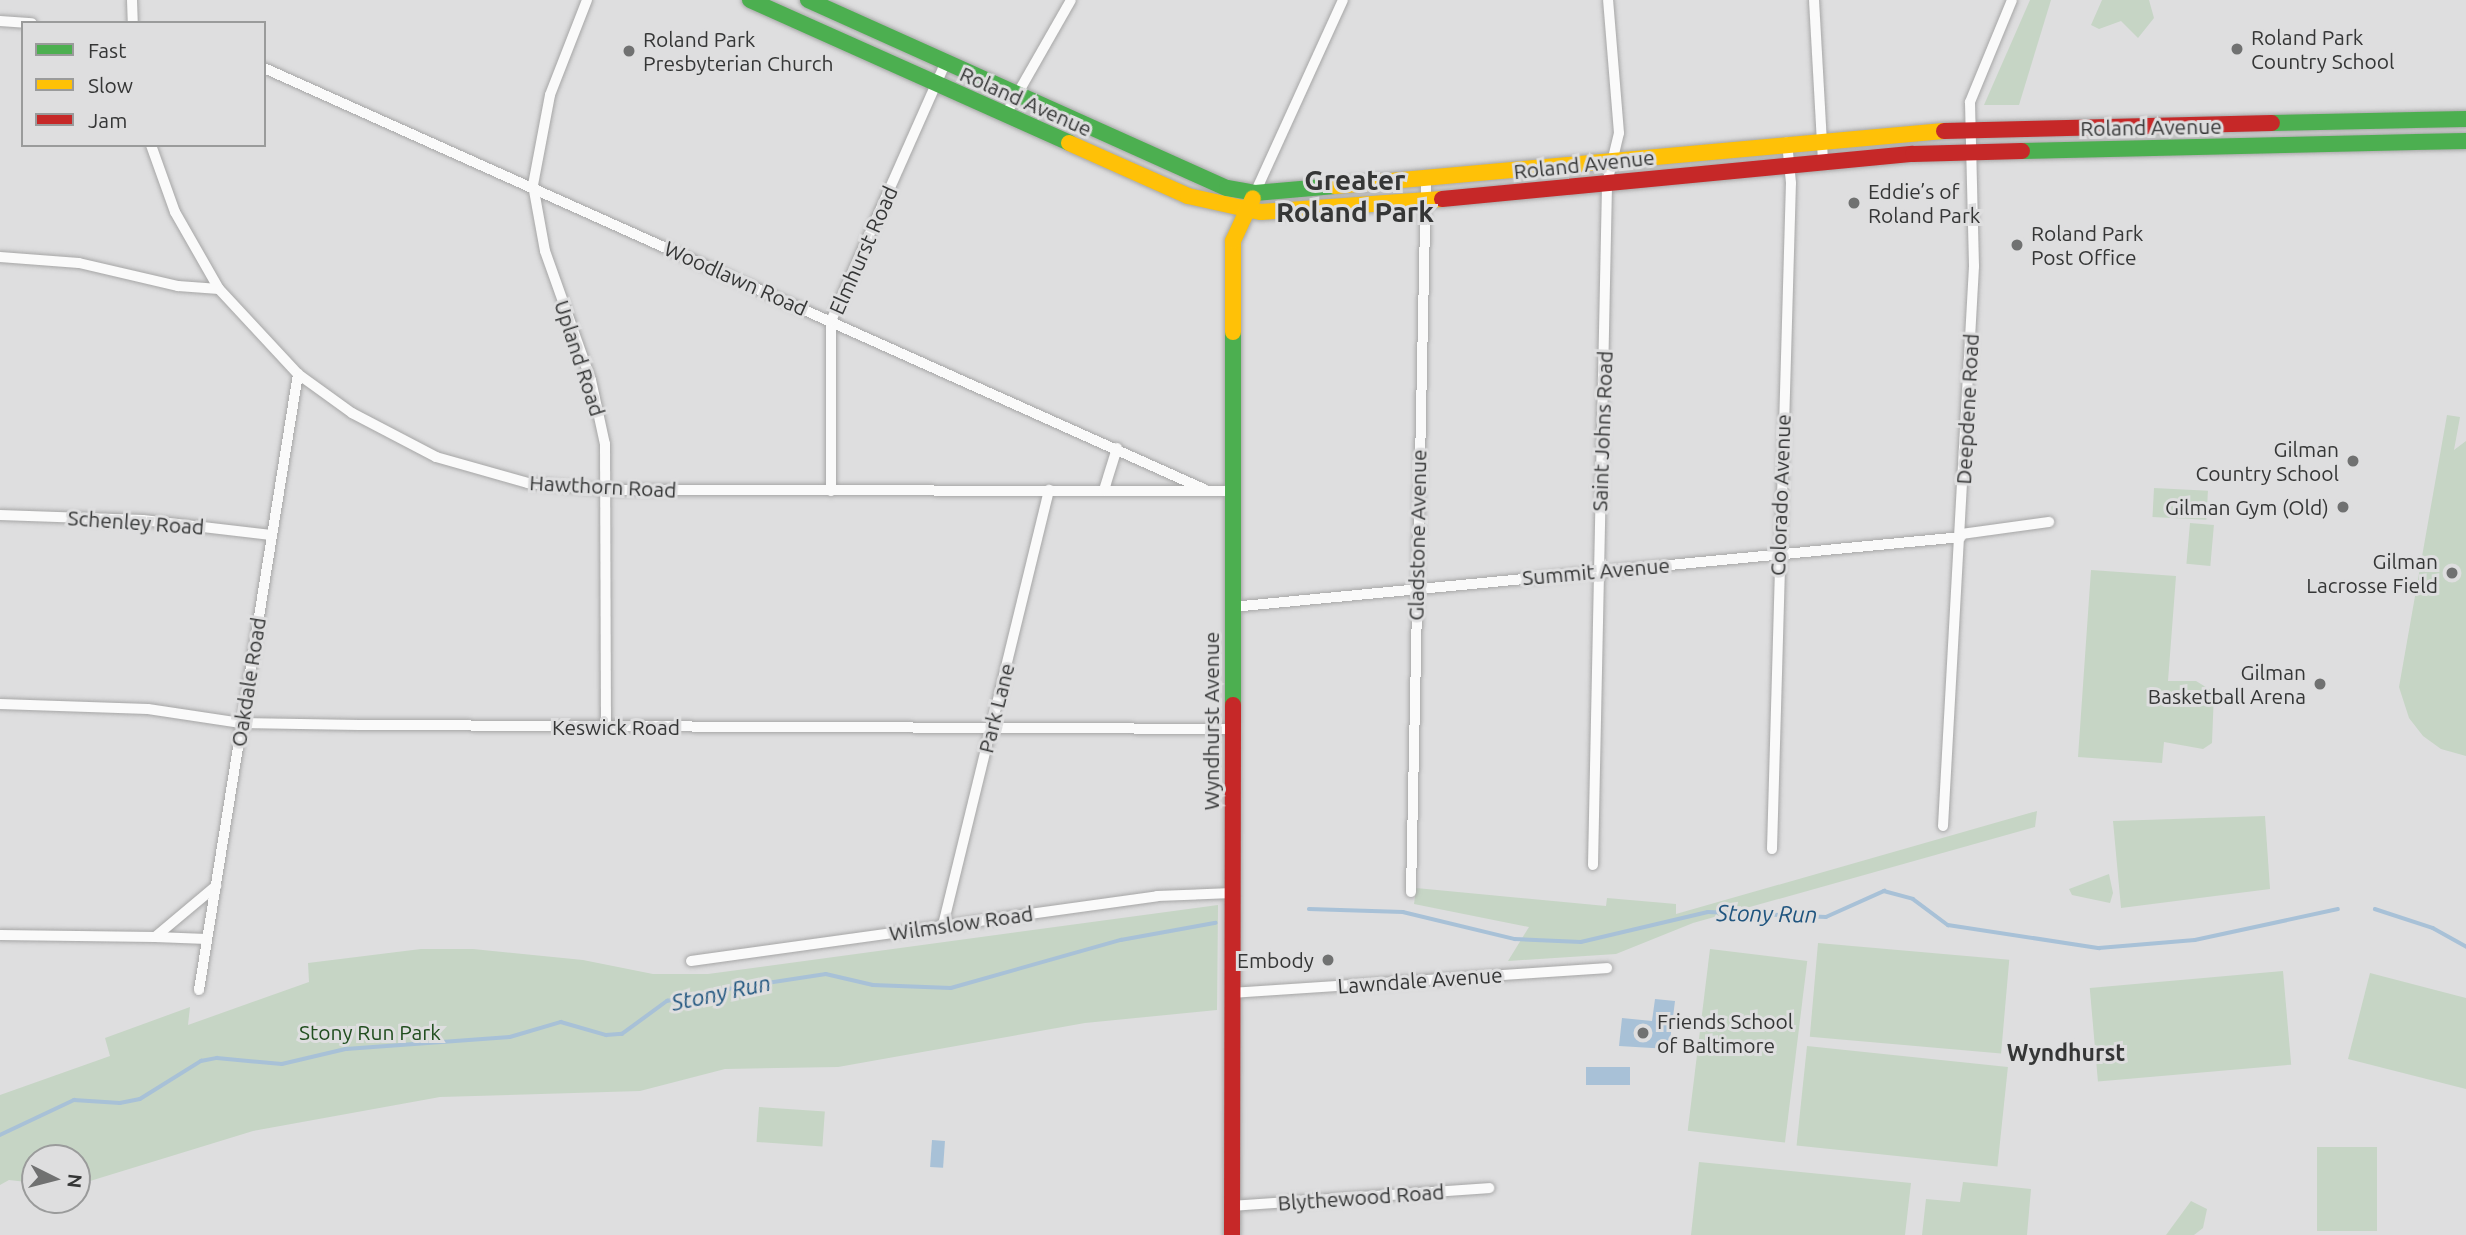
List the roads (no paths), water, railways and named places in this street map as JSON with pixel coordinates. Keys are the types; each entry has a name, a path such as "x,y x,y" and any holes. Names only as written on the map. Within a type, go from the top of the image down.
{"main road":[{"name":"Roland Avenue","path":"750,0 1188,196 1247,210 1294,212 1824,162 1973,152 2466,141"},
{"name":"Roland Avenue","path":"808,0 1227,188 1255,193 1821,138 1971,130 2466,119"},
{"name":"Wyndhurst Avenue","path":"1232,1235 1233,241 1255,193"}],"street":[{"path":"132,0 132,21"},
{"name":"Upland Road","path":"587,0 550,95 533,185 545,251 597,403 608,490 606,727"},
{"path":"1006,114 1071,0"},
{"path":"1255,193 1343,0"},
{"name":"Saint Johns Road","path":"1593,864 1607,183 1616,159 1619,133 1608,0"},
{"path":"1814,0 1824,162"},
{"name":"Deepdene Road","path":"1943,826 1974,266 1970,102 2012,0"},
{"path":"0,21 21,22"},
{"name":"Elmhurst Road","path":"831,491 831,321 946,62"},
{"name":"Woodlawn Road","path":"266,69 533,185 1117,448 1206,491"},
{"name":"Colorado Avenue","path":"1772,849 1789,166 1787,142"},
{"path":"152,147 175,212 219,289"},
{"name":"Gladstone Avenue","path":"1411,892 1417,783 1414,588 1426,178"},
{"path":"0,257 79,263 178,286 219,289"},
{"name":"Hawthorn Road","path":"219,289 298,374 352,413 436,457 528,483 608,490 1232,491"},
{"name":"Oakdale Road","path":"199,990 298,374"},
{"path":"1104,490 1117,448"},
{"name":"Park Lane","path":"943,925 1049,491"},
{"name":"Schenley Road","path":"0,515 143,520 271,535"},
{"name":"Summit Avenue","path":"1232,607 1779,554 1961,535 2049,522"},
{"name":"Keswick Road","path":"0,704 148,709 242,723 1232,729"},
{"path":"155,937 216,886"},
{"name":"Wilmslow Road","path":"691,961 1157,896 1232,893"},
{"path":"0,935 207,939"},
{"name":"Lawndale Avenue","path":"1232,993 1607,968"},
{"name":"Blythewood Road","path":"1232,1206 1489,1188"}],"water":[{"path":"1655,999 1675,1001 1669,1049 1619,1046 1622,1018 1652,1021"},
{"path":"1586,1067 1630,1067 1630,1085 1586,1085"},
{"path":"932,1140 945,1141 943,1168 930,1167"}],"waterway":[{"name":"Stony Run","path":"1309,909 1403,912 1515,939 1581,942 1708,912 1826,917 1884,891 1913,899 1948,925 2099,948 2195,940 2338,909"},
{"name":"Stony Run","path":"2375,909 2433,928 2466,946"},
{"name":"Stony Run","path":"0,1135 74,1100 120,1103 140,1099 201,1061 217,1058 282,1064 346,1049 510,1037 561,1022 606,1035 622,1034 667,1001 714,991 826,974 873,985 951,988 1121,940 1215,923"}],"place":[{"name":"Roland Park Country School","path":"2237,49"},
{"name":"Roland Park Presbyterian Church","path":"629,51"},
{"name":"Eddie’s of Roland Park","path":"1854,203"},
{"name":"Roland Park Post Office","path":"2017,245"},
{"name":"Gilman Country School","path":"2353,461"},
{"name":"Gilman Gym (Old)","path":"2343,507"},
{"name":"Gilman Lacrosse Field","path":"2452,573"},
{"name":"Gilman Basketball Arena","path":"2320,684"},
{"name":"Embody","path":"1328,960"},
{"name":"Friends School of Baltimore","path":"1643,1033"}],"district":[{"name":"Greater Roland Park","path":"1355,196"},
{"name":"Wyndhurst","path":"2066,1053"}],"park label":[{"name":"Stony Run Park","path":"370,1032"}]}
